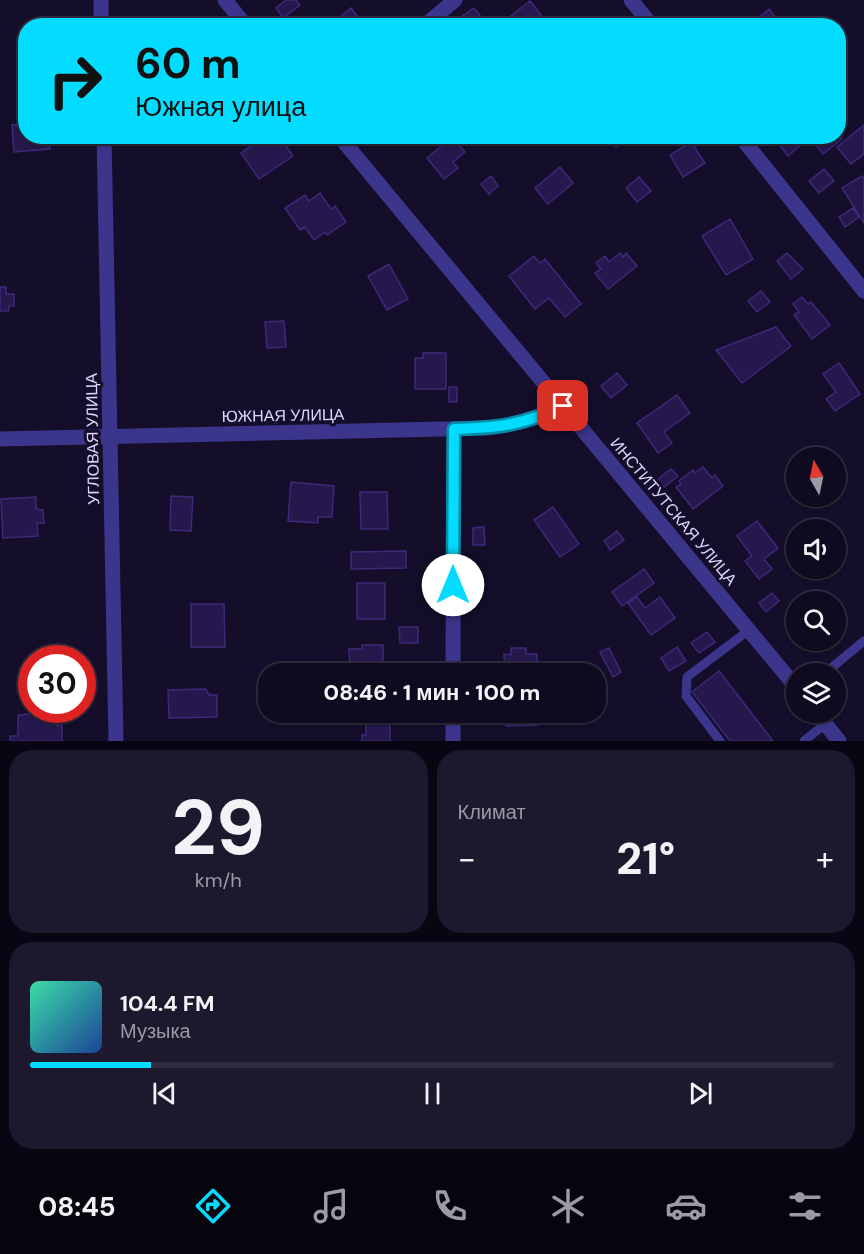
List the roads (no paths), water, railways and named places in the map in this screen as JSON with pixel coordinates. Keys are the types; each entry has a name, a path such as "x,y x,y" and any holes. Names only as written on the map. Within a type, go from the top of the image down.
{"street":[{"path":"101,0 101,18"},
{"path":"225,0 240,18"},
{"path":"434,18 455,0"},
{"path":"631,0 646,18"},
{"name":"УГЛОВАЯ УЛИЦА","path":"104,144 116,741"},
{"name":"ИНСТИТУТСКАЯ УЛИЦА","path":"346,144 786,675"},
{"path":"746,144 864,291"},
{"name":"ЮЖНАЯ УЛИЦА","path":"0,439 454,429 514,425 540,417 563,406"},
{"path":"453,663 454,429"},
{"path":"453,723 453,741"},
{"path":"825,723 839,741"}],"lane":[{"path":"720,741 686,696 687,677 749,630"},
{"path":"837,663 864,641"},
{"path":"804,741 817,723"}]}
